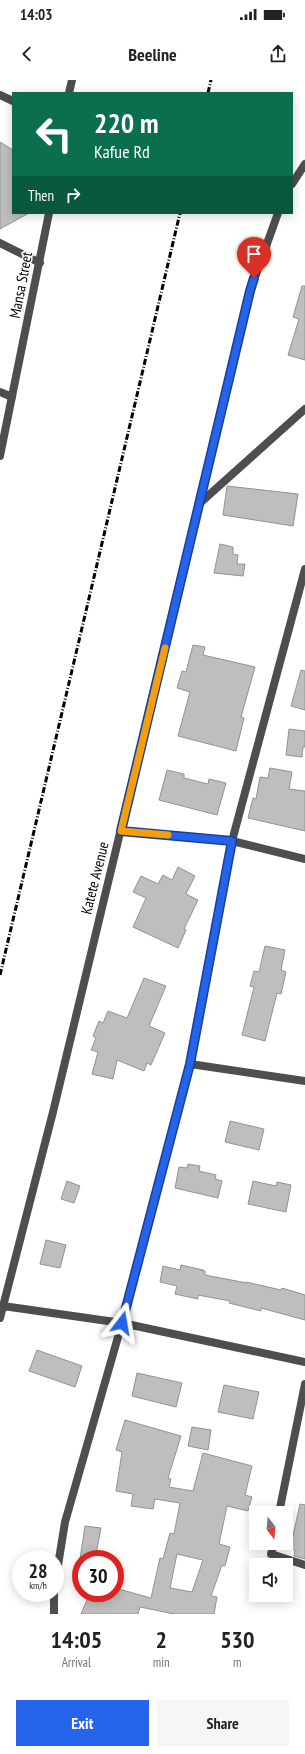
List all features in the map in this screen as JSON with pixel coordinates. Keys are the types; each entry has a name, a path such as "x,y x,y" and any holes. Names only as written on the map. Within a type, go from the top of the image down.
{"street":[{"path":"70,92 72,80"},
{"path":"0,95 12,101"},
{"path":"293,182 305,164"},
{"name":"Mansa Street","path":"0,456 49,214"},
{"name":"Katete Avenue","path":"0,1318 53,1112 92,944 121,831 250,291 278,214"},
{"path":"0,242 40,263"},
{"path":"0,392 12,397"},
{"path":"200,503 305,409"},
{"path":"60,1550 64,1527 122,1323 190,1064 232,841 305,569"},
{"path":"121,831 232,841 305,859"},
{"path":"190,1064 305,1081"},
{"path":"3,1306 122,1323 305,1362"},
{"path":"281,1506 305,1384"},
{"path":"272,1550 271,1554 305,1565"},
{"path":"54,1602 54,1614"}],"building":[{"path":"0,142 12,149 12,214 27,214 0,229"},
{"path":"302,286 305,286 305,360 288,355 299,319 293,317"},
{"path":"227,486 298,494 293,526 223,515"},
{"path":"220,544 233,547 233,554 238,555 237,564 245,564 243,576 214,573"},
{"path":"193,645 205,647 203,655 255,667 241,717 244,718 236,751 178,736 190,692 177,688 182,671 186,672"},
{"path":"301,670 305,671 305,710 291,706"},
{"path":"289,729 305,731 305,747 303,747 302,757 286,755"},
{"path":"270,768 292,772 289,789 305,791 305,831 248,818 253,798 256,799 260,777 268,778"},
{"path":"167,770 184,774 184,778 208,784 209,779 226,783 217,815 159,800"},
{"path":"178,867 195,876 186,894 198,900 184,929 186,930 178,948 133,927 146,898 133,892 141,876 158,884 163,875 172,880"},
{"path":"265,946 285,950 281,970 286,972 281,994 277,993 265,1041 242,1035 254,987 250,986 254,971 259,972"},
{"path":"144,978 166,986 149,1026 165,1033 151,1065 147,1063 144,1071 117,1060 113,1079 92,1074 98,1052 91,1050 96,1038 93,1036 99,1021 103,1023 108,1011 127,1018"},
{"path":"230,1121 264,1129 259,1150 225,1142"},
{"path":"188,1164 200,1166 199,1171 216,1175 215,1179 222,1181 218,1198 175,1188 179,1167 187,1168"},
{"path":"67,1181 80,1186 74,1203 61,1199"},
{"path":"253,1181 276,1186 277,1182 291,1185 286,1212 248,1204"},
{"path":"46,1240 66,1245 60,1268 40,1264"},
{"path":"181,1265 203,1270 201,1270 205,1271 205,1275 281,1290 282,1288 305,1295 305,1320 261,1308 261,1311 229,1303 230,1301 198,1295 198,1299 175,1294 177,1286 160,1282 163,1266 180,1270"},
{"path":"37,1350 82,1366 75,1387 29,1371"},
{"path":"137,1373 182,1383 176,1407 132,1396"},
{"path":"224,1385 259,1392 253,1419 218,1412"},
{"path":"125,1420 181,1436 168,1478 171,1479 169,1487 193,1491 203,1453 252,1466 245,1495 252,1497 248,1511 227,1506 219,1544 230,1547 225,1566 222,1565 211,1596 217,1597 214,1614 174,1614 140,1607 138,1614 81,1614 86,1602 124,1602 124,1590 151,1598 160,1558 163,1559 170,1533 174,1534 180,1503 155,1499 153,1509 131,1506 133,1494 116,1491 122,1452 116,1450","holes":["177,1554 203,1560 192,1592 170,1588"]},
{"path":"192,1427 211,1430 208,1450 188,1446"},
{"path":"300,1504 305,1505 305,1559 294,1556 295,1550 293,1550 293,1536"},
{"path":"85,1526 101,1528 97,1550 81,1550"}],"railway":[{"path":"208,92 211,80"},
{"path":"0,975 180,214"}],"slow traffic":[{"path":"165,648 121,831 168,835"}],"route":[{"path":"122,1323 190,1064 232,841 121,831 254,278"}]}
